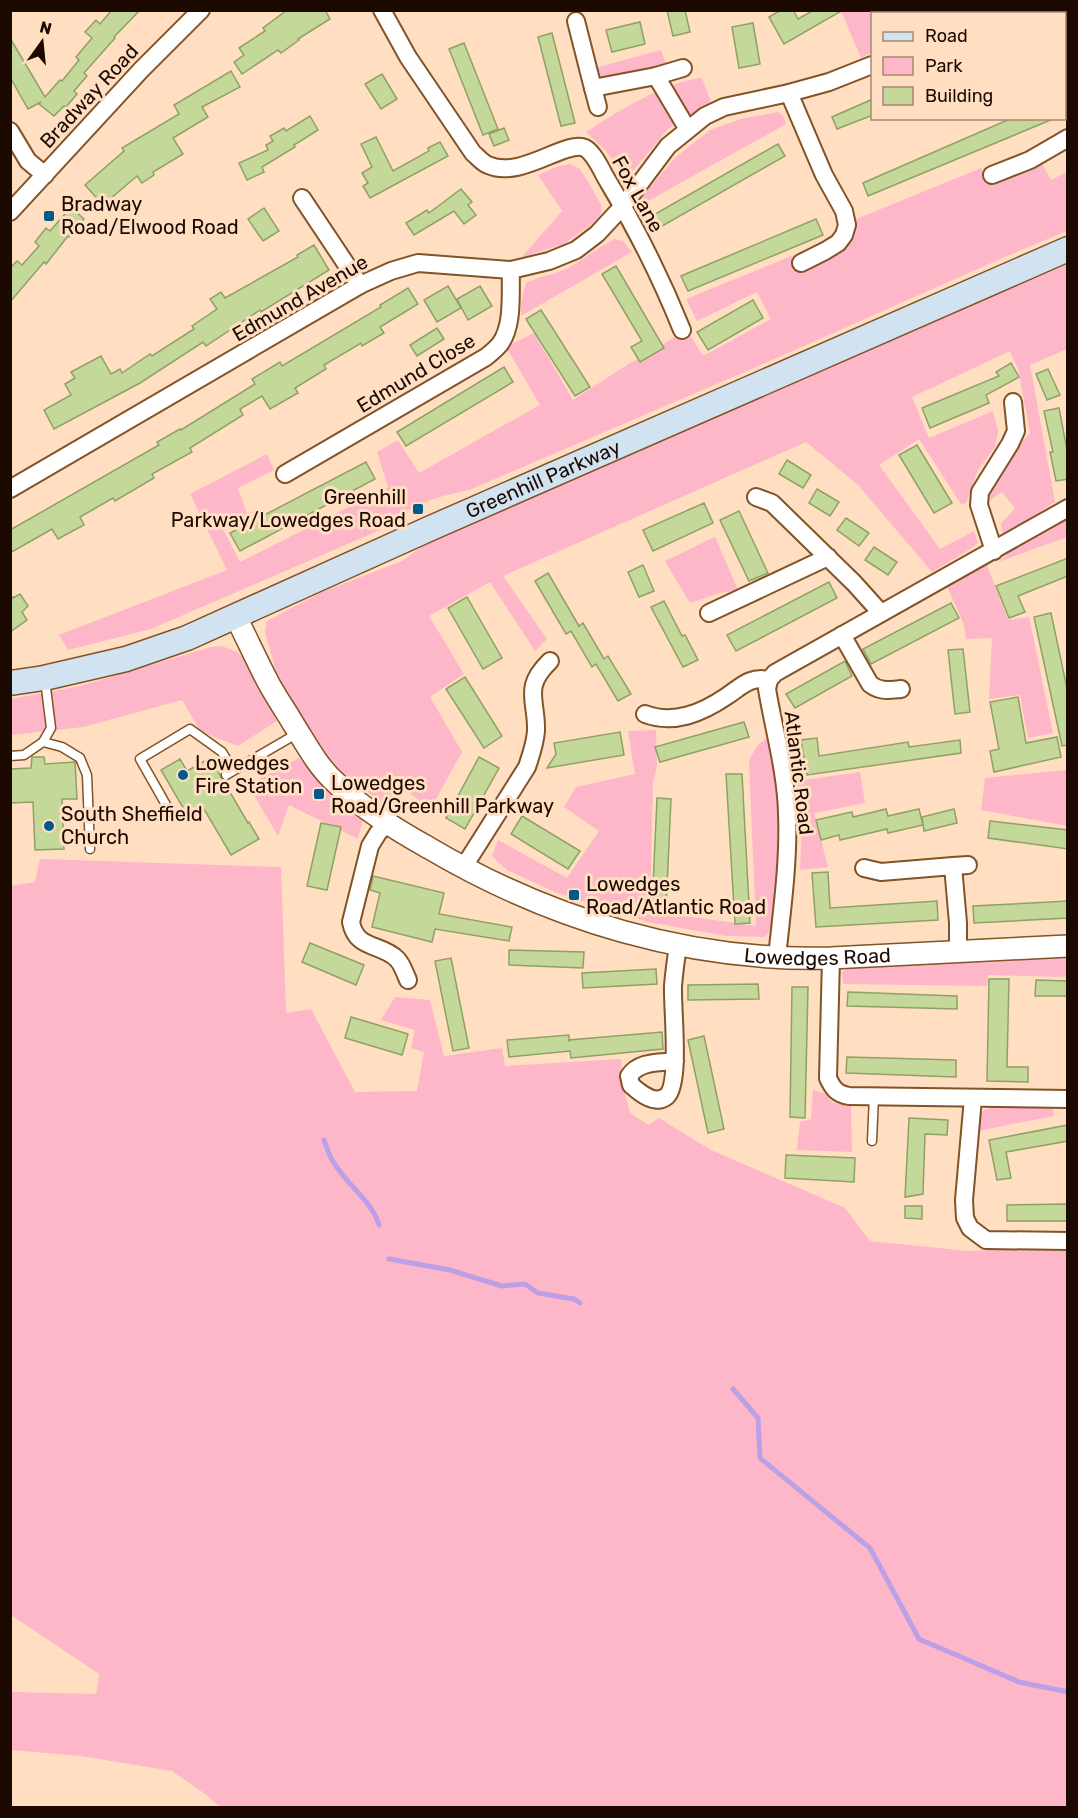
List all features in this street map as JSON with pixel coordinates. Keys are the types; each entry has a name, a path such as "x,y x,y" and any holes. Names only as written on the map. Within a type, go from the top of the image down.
{"main road":[{"name":"Greenhill Parkway","path":"10,683 44,678 126,659 187,638 430,528 1068,249"}],"street":[{"name":"Bradway Road","path":"10,212 141,70 201,10"},
{"name":"Fox Lane","path":"382,10 408,57 473,153 487,165 503,169 521,167 574,146 585,148 594,157 623,206 682,330"},
{"path":"576,21 598,107"},
{"name":"Edmund Avenue","path":"10,489 360,285 391,271 418,263 512,270 549,261 576,250 597,234 623,206 668,146 687,128 705,116 724,106 789,93 829,82 871,66"},
{"path":"593,88 656,76 683,68"},
{"path":"656,76 687,128"},
{"path":"789,93 825,175 844,211 847,225 838,243 801,263"},
{"path":"10,131 28,161 45,175"},
{"path":"992,175 1030,160 1068,138"},
{"path":"302,198 360,285"},
{"name":"Edmund Close","path":"285,474 486,357 500,344 506,332 510,311 512,270"},
{"path":"994,551 979,506 980,492 1016,431 1013,402"},
{"path":"756,497 772,503 828,557 880,613"},
{"path":"645,714 655,718 686,717 717,703 751,680 769,680 775,673 842,634 1068,508"},
{"path":"709,613 828,557"},
{"name":"Lowedges Road","path":"237,617 269,684 314,757 332,780 387,823 463,868 529,899 595,924 678,945 729,953 804,959 1068,946"},
{"path":"842,634 870,684 886,691 901,689"},
{"path":"463,868 527,767 533,750 536,730 532,692 539,671 550,661"},
{"name":"Atlantic Road","path":"769,680 767,689 787,811 787,847 777,957"},
{"path":"387,823 370,846 351,922 352,932 358,939 396,957 408,980"},
{"path":"864,868 880,872 961,865 958,951"},
{"path":"675,1061 673,986 678,945"},
{"path":"831,958 828,1078 832,1087 839,1094 1068,1099"},
{"path":"973,1098 964,1200 966,1218 970,1228 986,1240 1067,1242"}],"lane":[{"path":"10,756 24,755 43,742 51,728 44,678"},
{"path":"173,817 140,759 190,729 222,752 230,772 299,732"},
{"path":"43,742 62,747 80,758 87,775 90,849"},
{"path":"872,1141 874,1096"}],"green space":[{"path":"841,11 893,11 871,12 871,53 861,58"},
{"path":"661,50 666,64 663,70 607,81 598,76 595,68"},
{"path":"702,78 711,102 668,129 632,172 625,175 604,149 586,132 658,91 688,80"},
{"path":"778,112 783,116 786,124 641,205 640,198 676,157 710,130 741,119"},
{"path":"1041,162 1051,180 1067,172 1067,231 469,490 443,496 411,508 380,530 151,629 68,650 59,635 227,570 190,494 267,454 274,470 238,488 247,514 223,529 240,562 388,487 377,452 398,440 419,473 540,405 506,347 534,333 573,400 687,330 703,356 771,319 757,292 697,321 686,299 794,255 803,269 854,220 981,168 990,185"},
{"path":"570,164 580,169 590,185 601,205 601,214 593,223 564,244 522,257 562,211 538,175"},
{"path":"615,239 623,241 632,252 521,316 521,302 526,283 566,269"},
{"path":"1067,259 1067,349 1030,365 1055,502 1003,536 1001,524 1015,508 1002,492 990,500 989,490 1013,452 1030,433 1018,369 1010,351 912,397 929,438 993,411 998,431 995,447 978,470 966,503 961,504 919,439 879,465 940,549 974,531 978,543 932,572 858,485 806,442 503,576 547,639 535,651 490,582 429,616 464,674 430,697 462,752 431,808 406,791 393,810 340,773 301,718 276,672 265,632 267,621 322,592 402,561 435,537"},
{"path":"1067,518 1067,537 998,562 1024,541"},
{"path":"715,537 738,590 720,593 690,603 665,561"},
{"path":"987,565 1008,620 1029,617 1053,733 1028,738 1020,695 989,699 992,638 966,639 964,625 947,586"},
{"path":"222,646 237,652 252,666 277,721 238,746 201,732 182,700 83,727 11,735 11,699 80,686 211,647"},
{"path":"656,730 657,766 653,782 650,911 756,926 749,760 757,746 770,735 774,747 779,810 779,872 771,928 765,937 726,936 648,922 555,892 507,870 492,856 498,840 567,878 599,831 564,807 576,787 635,774 628,731"},
{"path":"299,758 363,819 358,839 289,805 278,836 248,785"},
{"path":"1067,770 1067,826 981,810 985,778"},
{"path":"860,772 865,803 814,813 828,867 800,870 802,819 797,781"},
{"path":"40,859 281,867 286,1013 311,1009 355,1092 417,1091 424,1052 411,1048 415,1030 381,1020 395,997 430,1000 444,1056 502,1048 505,1066 621,1059 622,1083 630,1113 649,1125 659,1118 711,1150 845,1208 870,1241 969,1251 1067,1246 1067,1807 220,1807 172,1771 81,1756 11,1750 11,1692 96,1694 99,1674 11,1615 10,886 35,882"},
{"path":"1067,956 1067,977 988,975 987,986 843,984 842,972 850,967"},
{"path":"813,1090 824,1093 833,1103 851,1106 852,1152 797,1150 800,1122 811,1119"},
{"path":"995,1107 1052,1107 1054,1116 978,1131 979,1114"}],"building":[{"path":"112,10 140,10 84,73 87,76 74,91 77,94 66,107 64,106 54,116 39,104 41,102 28,109 10,77 10,38 45,97 79,60 76,57 92,38 85,32 96,20 100,24"},
{"path":"287,10 325,10 330,19 298,39 281,53 278,50 242,74 234,62 244,55 239,48 265,31 263,28"},
{"path":"667,10 685,10 690,32 673,36"},
{"path":"781,10 793,10 798,19 814,10 843,10 784,44 769,17"},
{"path":"640,22 645,44 612,52 606,30"},
{"path":"753,23 760,64 739,68 732,27"},
{"path":"552,33 575,123 561,126 538,37"},
{"path":"464,43 498,129 483,135 449,49"},
{"path":"231,71 240,87 202,107 208,117 173,138 183,154 153,172 154,175 142,183 137,176 103,205 85,185 124,151 122,148 179,114 174,105"},
{"path":"382,74 397,99 381,109 365,84"},
{"path":"871,100 871,116 837,129 832,117"},
{"path":"310,116 318,130 262,167 264,172 247,180 239,163 268,150 266,145 273,141 270,136 284,128 286,131"},
{"path":"1007,120 1051,120 868,196 863,183"},
{"path":"504,128 509,140 494,146 489,134"},
{"path":"376,137 393,171 429,151 428,148 440,142 448,156 370,198 363,186 368,183 362,173 372,167 361,144"},
{"path":"778,144 785,156 657,229 650,217"},
{"path":"461,189 472,202 468,205 476,215 464,224 454,211 414,235 406,223 427,210 429,213"},
{"path":"71,207 84,219 10,302 10,268 17,261 22,265 39,246 35,242 46,228 50,231"},
{"path":"264,208 279,231 263,241 248,219"},
{"path":"816,219 823,235 688,291 681,276"},
{"path":"314,245 329,270 261,312 260,310 206,346 203,342 140,383 54,429 44,410 71,395 65,384 75,378 71,372 101,356 111,374 120,369 122,373 194,329 192,326 217,309 210,299 221,292 225,298 298,257 297,255"},
{"path":"616,266 664,348 640,362 631,347 642,341 602,274"},
{"path":"448,286 461,308 437,322 424,300"},
{"path":"480,286 492,306 468,320 457,299"},
{"path":"408,288 418,304 380,327 384,333 362,346 361,343 324,365 326,369 295,388 298,393 270,409 262,396 240,409 243,415 190,448 192,452 152,474 154,478 115,501 113,498 80,517 84,525 58,539 52,529 10,553 10,530 159,445 157,442 181,430 255,384 252,379 280,362 282,366 381,307 380,305"},
{"path":"753,300 763,318 708,350 697,332"},
{"path":"541,310 590,387 575,396 526,319"},
{"path":"437,328 444,339 417,356 410,345"},
{"path":"1011,363 1019,377 986,395 989,403 930,428 922,408 999,376 996,372"},
{"path":"504,367 513,382 406,446 397,432"},
{"path":"1048,369 1060,395 1047,400 1036,374"},
{"path":"1059,408 1068,455 1068,479 1056,481 1050,452 1053,452 1044,411"},
{"path":"917,445 952,503 934,513 899,455"},
{"path":"787,460 811,475 803,488 779,474"},
{"path":"366,462 375,479 240,551 230,533"},
{"path":"817,489 839,502 830,516 809,503"},
{"path":"704,503 713,523 653,551 643,530"},
{"path":"739,511 768,573 749,581 720,520"},
{"path":"846,518 869,533 859,546 837,530"},
{"path":"874,547 897,562 888,575 865,560"},
{"path":"1068,558 1068,576 1018,596 1025,612 1009,618 996,586"},
{"path":"643,565 654,591 639,597 628,572"},
{"path":"548,573 578,627 583,623 604,659 608,656 631,694 618,701 596,664 592,667 571,631 566,634 535,581"},
{"path":"829,582 837,598 736,651 727,635"},
{"path":"10,594 13,598 20,594 28,606 22,612 27,620 10,632"},
{"path":"467,597 502,658 483,669 448,608"},
{"path":"664,601 682,636 685,635 698,660 683,667 651,607"},
{"path":"951,603 959,618 871,664 863,649"},
{"path":"1051,613 1068,693 1068,745 1062,746 1034,617"},
{"path":"963,649 970,712 955,714 948,650"},
{"path":"845,661 852,676 795,708 786,694"},
{"path":"465,677 502,736 484,748 446,689"},
{"path":"1018,697 1026,743 1057,737 1061,757 994,772 990,751 999,749 990,702"},
{"path":"744,722 749,737 660,762 655,747"},
{"path":"620,732 624,755 547,768 556,754 554,743"},
{"path":"817,738 819,756 908,742 909,747 960,740 961,753 807,775 801,740"},
{"name":"South Sheffield Church","path":"32,757 44,757 45,764 75,762 77,799 62,799 64,849 35,850 33,802 10,803 10,769 31,768"},
{"path":"479,757 499,768 465,829 446,818"},
{"path":"210,758 259,839 231,855 204,809 189,818 161,770 180,759 187,771"},
{"path":"726,774 742,774 750,923 735,924"},
{"path":"657,798 671,799 666,909 652,908"},
{"path":"886,809 888,816 919,809 923,825 888,833 887,829 840,840 839,835 821,840 816,820 852,812 853,817"},
{"path":"954,809 957,823 924,831 922,817"},
{"path":"522,816 580,851 568,869 511,834"},
{"path":"990,821 1068,830 1068,849 988,838"},
{"path":"321,823 341,827 327,890 307,886"},
{"path":"828,872 830,908 937,901 938,920 816,927 812,873"},
{"path":"373,876 444,893 439,914 512,927 509,941 435,929 432,942 372,927 380,893 370,890"},
{"path":"1068,901 1068,918 974,923 973,906"},
{"path":"310,943 364,965 356,985 302,962"},
{"path":"509,950 584,952 583,968 509,965"},
{"path":"451,958 469,1048 453,1051 435,961"},
{"path":"656,969 657,984 583,988 582,973"},
{"path":"989,979 1009,979 1007,1067 1028,1067 1028,1082 987,1081"},
{"path":"1036,980 1068,981 1068,996 1035,996"},
{"path":"758,984 759,999 688,1000 688,985"},
{"path":"792,987 808,987 805,1118 790,1117"},
{"path":"848,992 957,996 957,1009 847,1006"},
{"path":"351,1017 408,1034 402,1055 345,1038"},
{"path":"662,1032 663,1049 571,1058 570,1051 509,1057 507,1040 569,1035 569,1040"},
{"path":"704,1036 724,1129 708,1133 688,1040"},
{"path":"847,1057 956,1060 956,1077 846,1073"},
{"path":"909,1118 948,1120 947,1135 925,1134 923,1194 905,1197"},
{"path":"1068,1125 1068,1141 1006,1152 1011,1178 997,1180 989,1140"},
{"path":"786,1155 855,1158 854,1182 785,1178"},
{"path":"1068,1204 1068,1221 1007,1221 1007,1205"},
{"path":"905,1206 922,1206 922,1219 905,1218"}],"waterway":[{"path":"324,1140 334,1163 367,1202 379,1225"},
{"path":"389,1259 450,1270 502,1286 525,1284 538,1293 574,1299 580,1303"},
{"path":"733,1389 758,1418 760,1458 870,1548 919,1639 1019,1682 1068,1692"}],"place":[{"name":"Bradway Road/Elwood Road","path":"49,216"},
{"name":"Greenhill Parkway/Lowedges Road","path":"418,509"},
{"name":"Lowedges Fire Station","path":"183,775"},
{"name":"Lowedges Road/Greenhill Parkway","path":"319,794"},
{"name":"South Sheffield Church","path":"49,826"},
{"name":"Lowedges Road/Atlantic Road","path":"574,895"}]}
